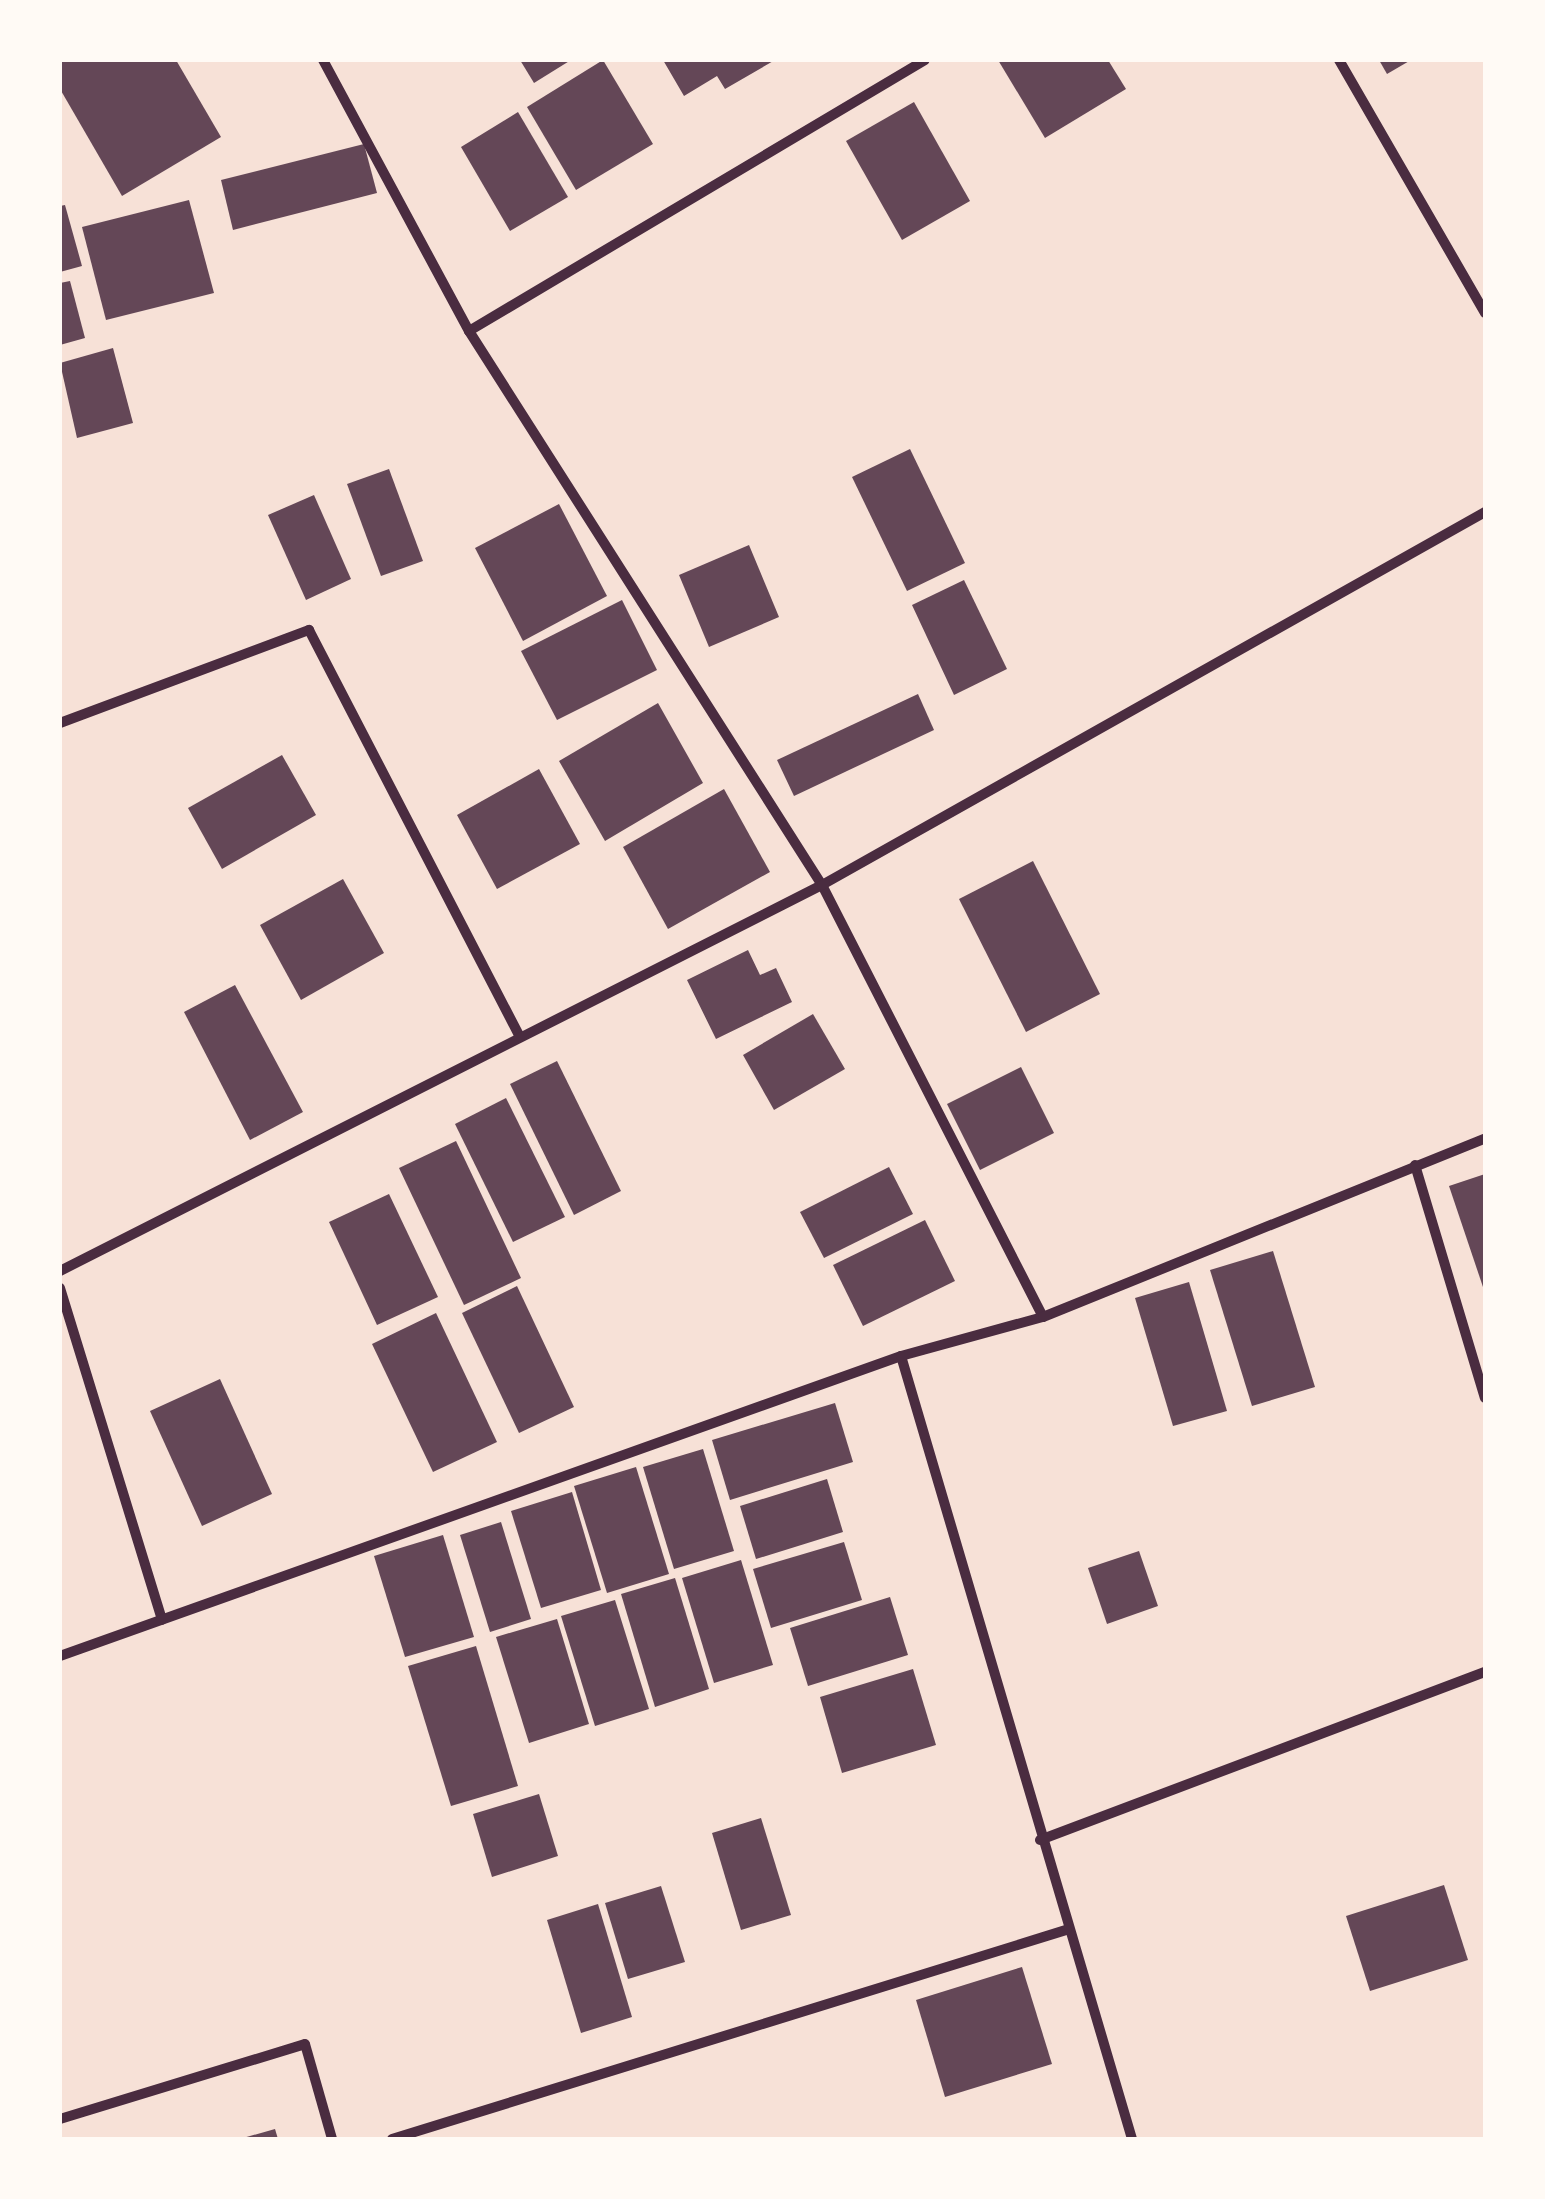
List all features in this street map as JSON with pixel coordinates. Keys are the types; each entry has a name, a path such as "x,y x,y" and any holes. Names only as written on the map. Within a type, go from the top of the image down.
{"street":[{"path":"323,60 469,330 822,884 1043,1317"},
{"path":"469,330 925,60"},
{"path":"1338,60 1485,313"},
{"path":"60,1271 822,884 1485,512"},
{"path":"60,723 309,630 520,1037"},
{"path":"60,1656 901,1356 1043,1317 1485,1138"},
{"path":"1415,1164 1485,1398"},
{"path":"60,1288 162,1620"},
{"path":"901,1356 1066,1930 1132,2139"},
{"path":"1040,1840 1485,1672"},
{"path":"392,2139 1066,1930"},
{"path":"60,2119 305,2044 332,2139"}],"building":[{"path":"60,60 176,60 221,137 122,196 60,89"},
{"path":"520,60 571,60 534,83"},
{"path":"603,60 653,144 576,190 527,107"},
{"path":"663,60 775,60 725,89 717,76 684,96"},
{"path":"998,60 1108,60 1126,89 1045,138"},
{"path":"1379,60 1411,60 1387,74"},
{"path":"914,102 970,201 902,240 846,141"},
{"path":"518,112 568,197 510,231 461,147"},
{"path":"364,144 377,193 233,230 221,180"},
{"path":"189,200 214,293 106,320 82,227"},
{"path":"65,205 82,266 60,272 60,206"},
{"path":"70,281 85,338 60,345 60,283"},
{"path":"113,348 133,423 77,438 60,363"},
{"path":"910,449 965,563 907,591 852,477"},
{"path":"389,469 423,561 381,576 347,484"},
{"path":"314,495 351,579 306,600 268,515"},
{"path":"559,504 607,596 523,641 475,548"},
{"path":"749,545 779,617 709,647 679,575"},
{"path":"964,580 1007,669 954,695 912,605"},
{"path":"622,600 657,670 557,720 521,651"},
{"path":"918,694 934,730 794,796 777,760"},
{"path":"658,703 703,783 605,841 559,761"},
{"path":"282,755 316,815 222,869 188,808"},
{"path":"539,769 580,844 497,889 457,815"},
{"path":"724,789 770,872 668,929 623,847"},
{"path":"1033,861 1100,994 1026,1032 959,899"},
{"path":"343,879 384,953 301,1000 260,925"},
{"path":"748,950 760,975 776,968 792,1002 716,1039 687,980"},
{"path":"235,985 303,1112 250,1140 184,1012"},
{"path":"813,1014 845,1069 774,1110 743,1055"},
{"path":"557,1061 621,1191 574,1215 510,1084"},
{"path":"1021,1067 1054,1133 980,1170 947,1104"},
{"path":"506,1098 565,1217 513,1242 455,1124"},
{"path":"456,1141 521,1278 464,1305 399,1168"},
{"path":"889,1167 913,1214 824,1258 800,1212"},
{"path":"1485,1174 1485,1290 1484,1290 1449,1186"},
{"path":"389,1194 438,1297 377,1325 329,1222"},
{"path":"925,1220 955,1281 863,1326 833,1265"},
{"path":"1273,1251 1315,1387 1252,1406 1210,1270"},
{"path":"1189,1282 1227,1411 1173,1426 1135,1298"},
{"path":"517,1286 574,1407 519,1433 462,1313"},
{"path":"436,1313 497,1442 433,1472 372,1344"},
{"path":"220,1379 272,1494 202,1526 150,1411"},
{"path":"835,1403 853,1462 730,1500 712,1440"},
{"path":"703,1449 734,1551 674,1569 643,1467"},
{"path":"636,1467 669,1574 607,1593 574,1486"},
{"path":"827,1479 843,1532 756,1559 740,1506"},
{"path":"572,1492 601,1590 541,1608 511,1511"},
{"path":"501,1522 531,1619 490,1632 460,1535"},
{"path":"443,1535 474,1637 405,1657 374,1556"},
{"path":"844,1542 862,1600 771,1628 753,1569"},
{"path":"1139,1551 1158,1606 1107,1624 1088,1568"},
{"path":"741,1560 773,1665 714,1683 682,1578"},
{"path":"675,1578 709,1689 655,1707 621,1594"},
{"path":"890,1597 908,1655 808,1686 790,1628"},
{"path":"615,1600 649,1709 595,1726 561,1616"},
{"path":"557,1619 589,1724 529,1743 496,1637"},
{"path":"476,1646 518,1786 451,1806 408,1666"},
{"path":"913,1669 936,1745 842,1773 820,1697"},
{"path":"539,1794 558,1856 492,1877 473,1814"},
{"path":"761,1818 791,1915 741,1930 712,1833"},
{"path":"1444,1885 1468,1960 1370,1991 1346,1916"},
{"path":"661,1886 685,1962 628,1979 605,1903"},
{"path":"598,1904 632,2017 581,2033 547,1920"},
{"path":"1022,1967 1052,2064 945,2097 916,2000"},
{"path":"275,2129 278,2139 243,2139 243,2138"}]}
